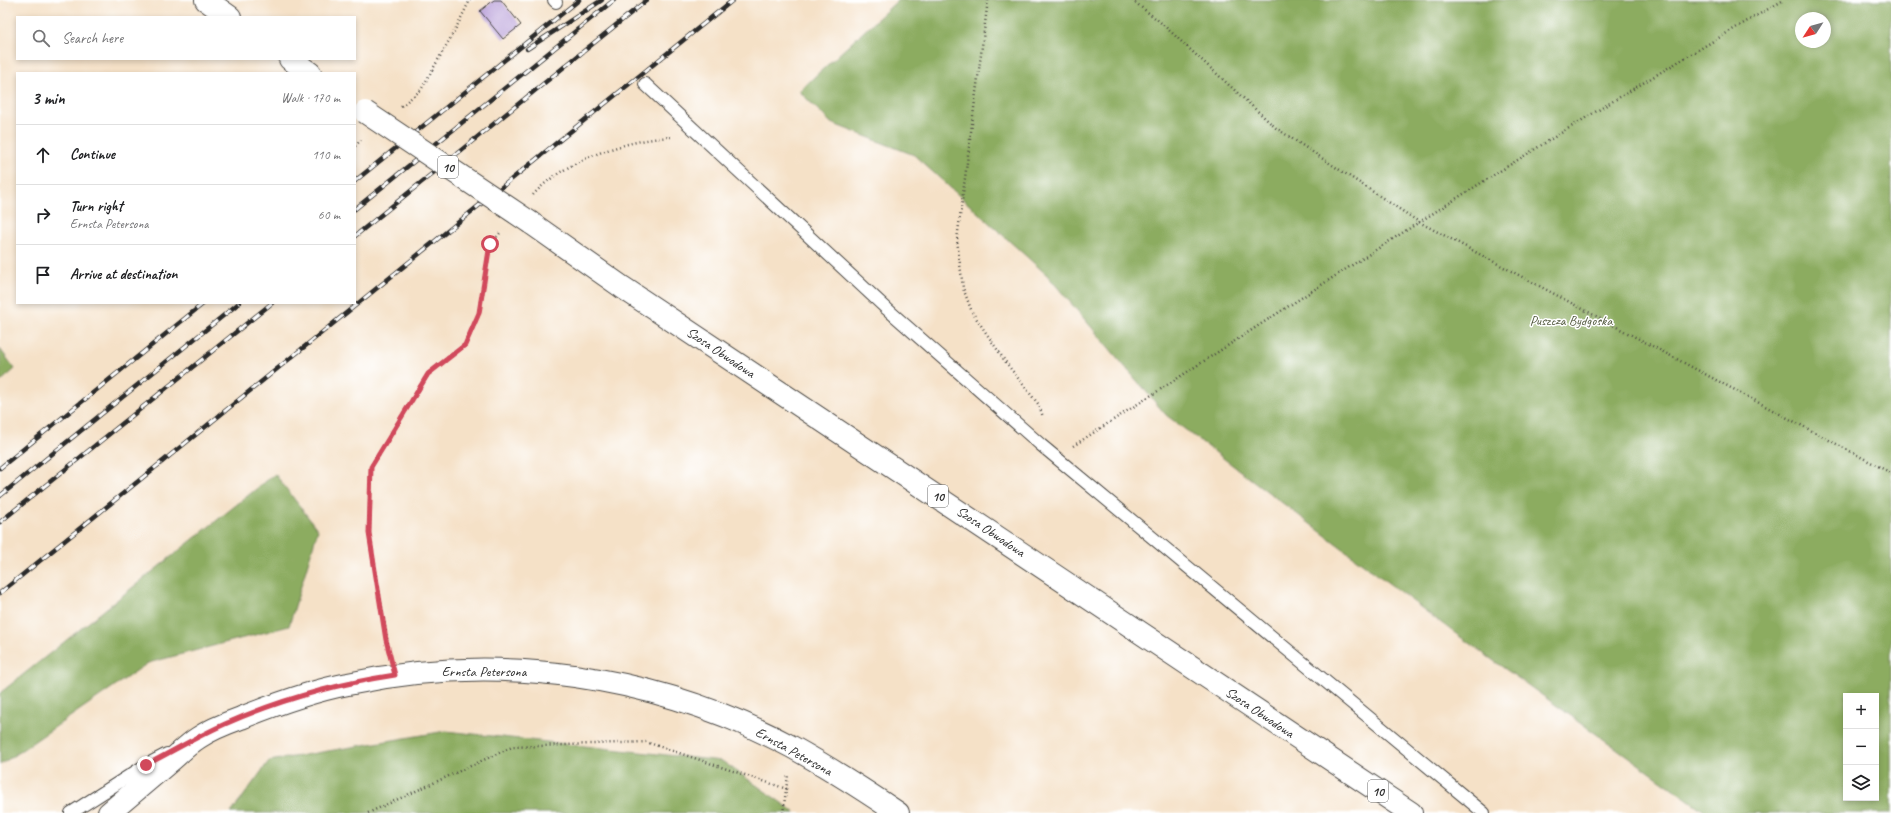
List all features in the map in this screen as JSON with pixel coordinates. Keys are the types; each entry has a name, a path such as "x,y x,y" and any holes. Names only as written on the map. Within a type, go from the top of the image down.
{"main road":[{"path":"206,0 229,16"},
{"path":"291,60 309,72"},
{"name":"Szosa Obwodowa","path":"360,108 531,223 622,287 1411,813"},
{"name":"Ernsta Petersona","path":"198,738 225,724 270,706 321,689 395,675 415,672 502,669 585,676 645,689 703,707 791,747 898,813"},
{"path":"109,813 198,738"}],"lane":[{"path":"645,84 887,309 1041,445 1484,813"},
{"name":"Ernsta Petersona","path":"71,813 146,765 198,738"}],"path":[{"path":"397,110 421,90 470,0"},
{"path":"988,0 957,240 963,288 972,312 1007,364 1039,405 1047,431 1041,445"},
{"path":"1132,0 1159,21 1276,128 1419,222 1891,473"},
{"path":"1056,457 1419,222 1683,58 1784,0"},
{"path":"356,145 367,135"},
{"path":"530,198 562,170 613,148 659,138 700,136"},
{"path":"395,675 386,640 369,533 371,467 428,374 465,345 479,313 490,244 505,227"},
{"path":"368,813 512,747 646,742 786,789"},
{"path":"783,813 791,747"}],"green space":[{"name":"Puszcza Bydgoska","path":"898,0 1891,0 1891,813 1707,813 1452,631 1166,415 1047,275 914,155 831,123 799,91"},
{"path":"0,349 15,369 0,382"},
{"path":"275,474 318,530 289,626 148,663 0,765 0,693"},
{"path":"446,731 722,761 796,813 231,813 269,761"}],"building":[{"path":"494,0 501,0 521,25 503,39 480,11"}],"railway":[{"path":"356,180 579,0"},
{"path":"527,49 602,0"},
{"path":"356,208 614,0"},
{"path":"356,235 647,0"},
{"path":"0,593 733,0"},
{"path":"0,468 203,304"},
{"path":"0,496 238,304"},
{"path":"0,522 271,304"}],"route":[{"path":"146,765 225,724 270,706 321,689 395,675 386,640 381,597 369,533 371,467 428,374 465,345 479,313 490,244"}]}
